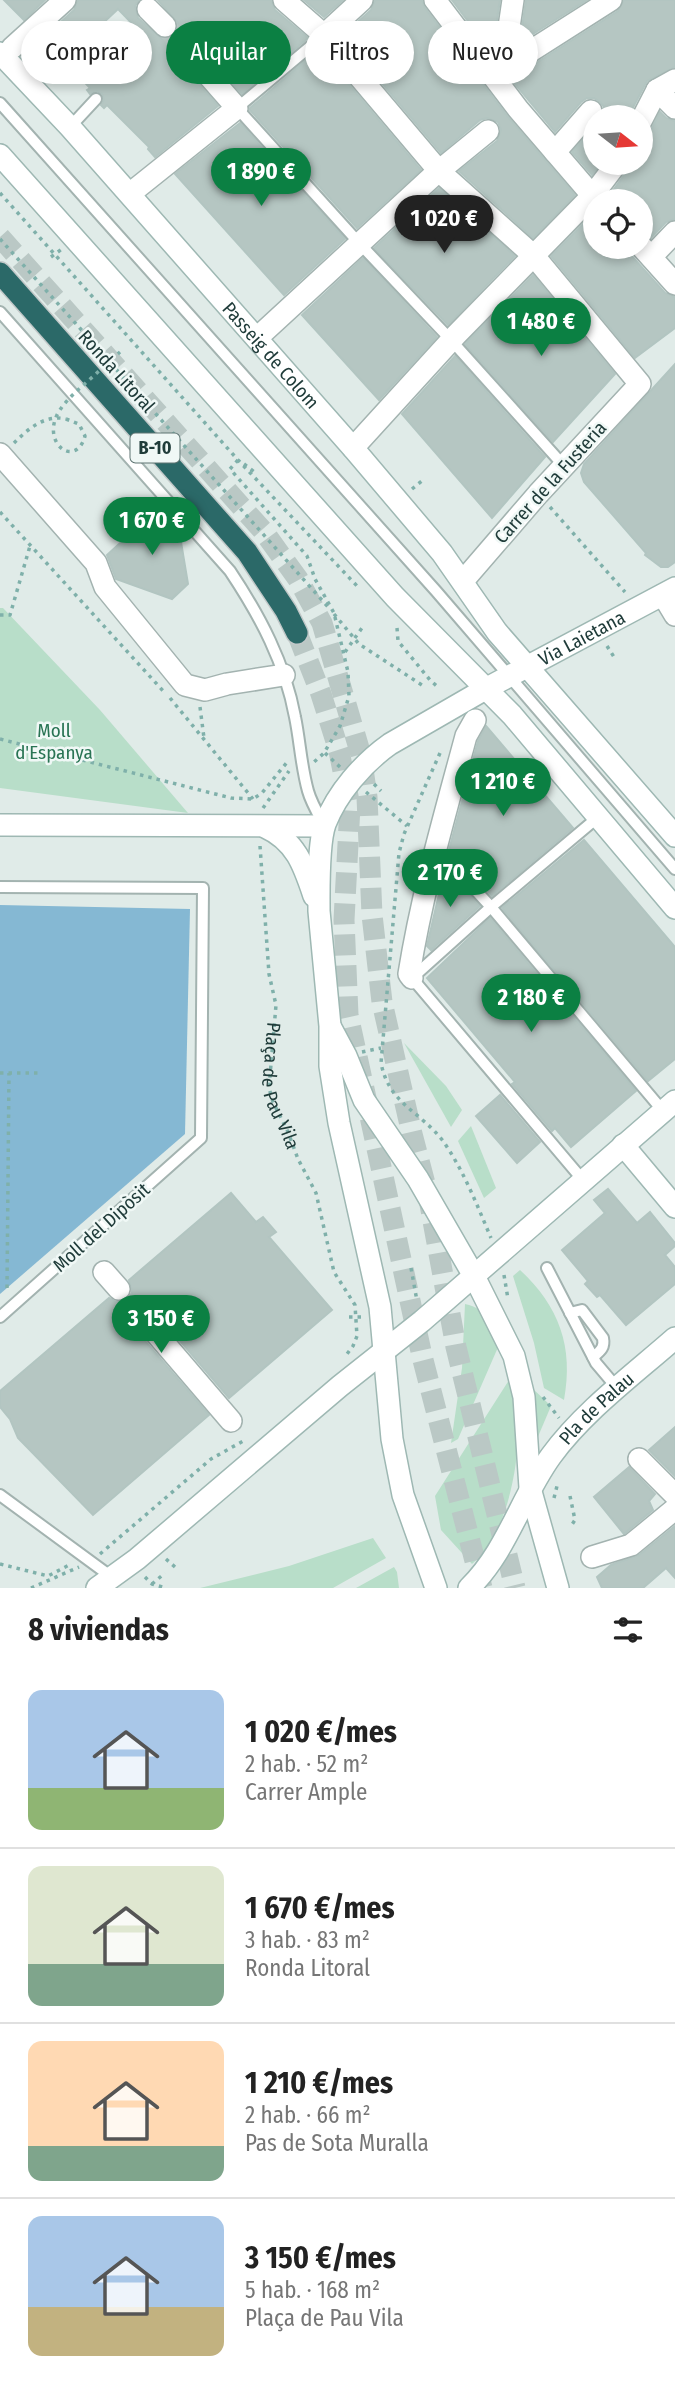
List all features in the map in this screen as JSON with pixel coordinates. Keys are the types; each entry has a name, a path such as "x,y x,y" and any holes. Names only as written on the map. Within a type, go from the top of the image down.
{"highway":[{"name":"Ronda Litoral","path":"0,273 247,552 286,611 296,634"}],"street":[{"path":"6,50 65,0"},
{"path":"284,0 308,21"},
{"path":"339,21 362,0"},
{"path":"435,0 454,21"},
{"path":"509,21 513,0"},
{"path":"143,4 165,26"},
{"path":"538,44 598,4"},
{"name":"Passeig de Colom","path":"6,50 70,127 442,552 497,632 675,836"},
{"path":"137,188 237,108 216,84"},
{"path":"365,84 439,171 534,256"},
{"path":"505,84 518,109 586,189"},
{"path":"666,85 675,108"},
{"path":"652,105 666,85"},
{"path":"555,152 583,120"},
{"path":"257,338 439,171 488,131"},
{"path":"0,155 389,591 526,730 675,908"},
{"path":"353,448 451,340 583,209"},
{"path":"653,246 675,232"},
{"name":"Carrer de la Fusteria","path":"463,581 640,384 534,256"},
{"path":"653,259 675,284"},
{"path":"1,455 96,563 105,587 185,685 205,690 284,675"},
{"path":"669,591 675,615"},
{"name":"Via Laietana","path":"487,688 669,591"},
{"path":"436,1588 408,1511 397,1468 389,1416 380,1307 339,1123 330,1066 330,1026 319,888 324,826 338,800 379,752 487,688"},
{"path":"412,978 409,974 415,937 466,736 475,720"},
{"path":"0,825 324,826"},
{"path":"262,827 289,842 297,852 319,911"},
{"path":"330,1026 364,1100 418,1180 474,1276 514,1356 524,1397 530,1488 558,1588"},
{"path":"110,1585 138,1570 384,1350 474,1276 582,1179 669,1106"},
{"path":"623,1145 675,1207"},
{"path":"104,1272 119,1289"},
{"path":"136,1310 231,1421"},
{"name":"Pla de Palau","path":"530,1488 566,1438 675,1338"},
{"path":"639,1459 675,1495"},
{"path":"469,1588 496,1556 530,1488"},
{"path":"592,1557 631,1545 675,1509"}],"lane":[{"path":"305,51 237,108 564,466"},
{"path":"70,127 96,99"},
{"name":"Passeig de Colom","path":"0,103 436,591 675,869"},
{"path":"0,312 230,571 257,611 280,662 295,716 308,793 324,826"},
{"path":"582,1179 412,978 597,818"},
{"path":"437,847 669,1106"},
{"name":"Moll del Dipòsit","path":"0,887 203,888 201,1138 0,1317"},
{"path":"547,1268 593,1357 618,1389"},
{"path":"570,1313 582,1310 603,1338 601,1350 593,1357"},
{"path":"0,1495 90,1559 110,1585"}],"path":[{"path":"0,193 238,460 360,589"},
{"path":"0,239 103,354 114,357"},
{"path":"107,363 120,352"},
{"path":"114,357 114,367 359,644 425,687"},
{"path":"1,455 37,423 58,417 79,424 84,429 83,443 78,450 70,452 56,444 53,437 55,421 64,404 101,369"},
{"path":"238,460 230,469 307,556 315,579 334,614 344,653 350,687 345,713 324,753 311,764"},
{"path":"408,492 423,480"},
{"path":"546,503 625,592"},
{"path":"0,512 183,712 253,799"},
{"path":"0,615 10,615 30,546"},
{"path":"344,653 364,625"},
{"path":"397,628 396,638 439,688"},
{"path":"401,645 408,644"},
{"name":"Via Laietana","path":"607,646 614,657"},
{"path":"197,688 204,741"},
{"path":"0,739 230,798 253,799 262,793 293,754"},
{"path":"324,753 337,764"},
{"path":"440,753 407,826 398,862 381,1048 384,1078 397,1100 424,1121 456,1160 491,1239"},
{"path":"262,827 294,766"},
{"path":"374,784 381,791"},
{"path":"368,794 407,826"},
{"name":"Plaça de Pau Vila","path":"262,827 269,974 276,1004 269,1079 271,1096 316,1193 334,1272 352,1300 357,1317"},
{"path":"358,1053 381,1048"},
{"path":"0,1073 41,1073"},
{"path":"7,1288 9,1073"},
{"path":"411,1268 418,1307"},
{"path":"349,1317 370,1317"},
{"path":"345,1356 355,1342 357,1317"},
{"path":"552,1406 561,1421"},
{"path":"546,1417 563,1413"},
{"path":"31,1588 71,1571 90,1559 211,1459 250,1437"},
{"path":"570,1496 575,1520 571,1525"},
{"path":"0,1564 48,1576 90,1559"},
{"path":"165,1559 175,1567"},
{"path":"138,1570 152,1584 166,1588"},
{"path":"152,1584 165,1573"}],"green space":[{"name":"Moll d'Espanya","path":"0,608 3,608 100,710 188,813 0,788"},
{"path":"404,1043 446,1086 462,1110 451,1127"},
{"path":"471,1126 496,1188 484,1198 458,1141"},
{"path":"520,1270 545,1298 560,1329 567,1362 564,1400 544,1388 534,1343 513,1276"},
{"path":"465,1304 479,1309 499,1345 458,1439 451,1443 462,1368"},
{"path":"511,1377 518,1432 512,1484 493,1538 472,1564 441,1530 435,1496"},
{"path":"531,1387 551,1406 534,1446"},
{"path":"373,1538 386,1558 333,1588 200,1588 289,1566"},
{"path":"394,1567 399,1588 356,1588"}],"water":[{"path":"0,905 190,909 185,1134 0,1294"}],"building":[{"path":"4,0 45,0 24,20"},
{"path":"78,0 139,0 135,6 141,21 130,21 118,9 105,21 62,21 74,10"},
{"path":"158,0 271,0 275,10 288,21 176,21"},
{"path":"304,0 343,0 324,17"},
{"path":"375,0 422,0 435,21 428,21 428,84 483,84 575,195 533,238 459,171 497,141 501,130 498,122 487,118 480,120 441,153 383,84 414,84 414,21 359,21 371,10"},
{"path":"452,0 500,0 497,21 468,21"},
{"path":"526,0 587,0 538,31 538,21 523,21"},
{"path":"624,0 675,0 675,67 647,81 634,105 602,105 594,98 587,98 555,132 515,84 538,84 538,62 618,11"},
{"path":"291,24 305,35 305,41 291,52"},
{"path":"152,30 162,39 166,38 166,84 199,84 218,106 155,157 149,147 107,105 104,108 101,105 104,100 102,94 97,91 90,94 87,90 90,88 86,84 152,84"},
{"path":"305,61 305,84 349,84 421,170 357,228 250,110 278,84 291,84 291,73"},
{"path":"233,84 254,84 242,94"},
{"path":"660,112 675,121 675,219 666,222 653,236 653,189 614,189 624,175 653,175 653,126"},
{"path":"240,123 345,239 284,295 175,174"},
{"path":"583,140 583,165 572,152"},
{"path":"439,188 515,256 448,325 374,248"},
{"path":"583,224 583,259 634,259 665,293 675,297 675,328 635,358 551,256"},
{"path":"363,258 437,337 379,400 302,315"},
{"path":"533,275 615,374 553,442 465,344"},
{"path":"455,356 545,457 492,518 402,414"},
{"path":"675,364 675,562 668,567 661,567 645,555 584,482 581,473 584,464"},
{"path":"154,512 172,518 178,524 188,584 172,599 116,579 107,555"},
{"path":"486,726 573,828 492,896 449,850 478,741"},
{"path":"584,840 675,947 675,1059 648,1081 502,908"},
{"path":"445,868 480,906 431,950 427,946"},
{"path":"490,918 636,1091 571,1147 555,1128 552,1131 512,1084 515,1082 427,978"},
{"path":"500,1095 540,1142 517,1163 476,1116"},
{"path":"608,1189 637,1223 650,1212 675,1243 665,1255 675,1267 675,1284 626,1325 600,1295 597,1297 585,1284 588,1281 562,1250 605,1213 594,1200"},
{"path":"231,1193 256,1222 263,1217 276,1232 269,1237 332,1310 229,1398 146,1301 134,1297 127,1301 123,1312 126,1319 209,1415 93,1515 18,1438 10,1419 0,1407 0,1391 109,1298 116,1302 127,1299 132,1293 129,1280"},
{"path":"675,1427 675,1476 649,1450"},
{"path":"629,1467 655,1494 649,1501 653,1510 624,1534 594,1497"},
{"path":"675,1526 675,1578 666,1568 643,1588 602,1588 597,1577 611,1565 639,1555"}],"tunnel":[{"path":"0,237 264,532 298,579 322,623 361,755 367,797 372,915 382,1002 429,1199 456,1347 515,1588"},
{"path":"297,633 321,694 339,751 350,806 344,920 348,1015 422,1356 482,1588"}]}
